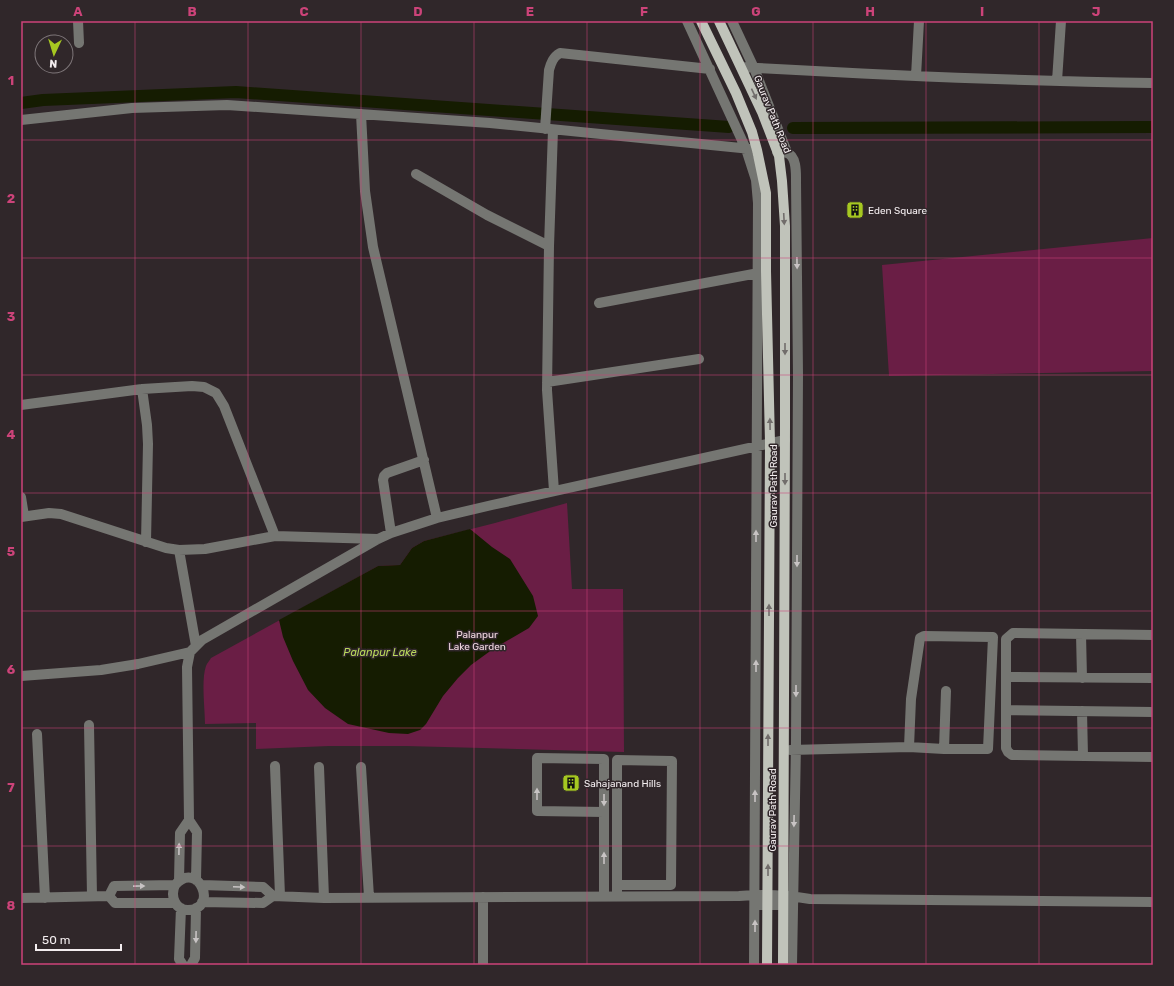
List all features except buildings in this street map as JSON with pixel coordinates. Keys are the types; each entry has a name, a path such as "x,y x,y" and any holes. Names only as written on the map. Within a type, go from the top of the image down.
{"main road":[{"name":"Gaurav Path Road","path":"701,21 736,93 752,132 766,193 762,272 770,443 767,965"},
{"name":"Gaurav Path Road","path":"719,21 762,112 768,129 782,152 779,156 785,226 784,750 788,901 783,965"},
{"path":"746,117 762,112"},
{"path":"752,132 768,129"}],"street":[{"path":"78,21 79,43"},
{"path":"686,21 710,69 746,149 756,180 758,203 762,272 756,446 754,965"},
{"path":"732,21 754,68 782,152 791,155 795,166 798,375 796,750 788,901 792,965"},
{"path":"916,76 919,21"},
{"path":"1057,82 1061,21"},
{"path":"554,491 547,382 549,246 547,104 549,70 552,61 560,53 710,69"},
{"path":"741,67 1057,82 1153,83"},
{"path":"21,120 132,108 227,105 548,126 757,150"},
{"path":"361,114 365,191 373,247 437,518"},
{"path":"416,174 487,215 549,246"},
{"path":"599,303 762,272"},
{"path":"547,382 699,359"},
{"path":"21,405 142,389 192,386 204,387 216,393 224,406 275,536"},
{"path":"142,389 148,444 146,542"},
{"path":"21,676 101,670 138,664 193,649 202,640 378,539 391,533 437,518 492,504 785,440"},
{"path":"391,533 383,480 384,476 387,473 424,460"},
{"path":"21,497 22,517 49,513 61,514 146,542 179,550 205,549 275,536 378,539"},
{"path":"179,550 193,649 187,667 189,820 197,832 199,883 204,894 199,905 195,958 191,965"},
{"path":"1153,635 1013,634 1006,639 1006,748 1008,752 1012,755 1153,757"},
{"path":"1081,634 1082,678"},
{"path":"784,750 910,747 988,749 992,637 924,636 920,638 911,699 910,747"},
{"path":"1006,677 1153,678"},
{"path":"944,749 946,691"},
{"path":"1006,710 1153,712"},
{"path":"1082,711 1083,756"},
{"path":"89,725 92,896"},
{"path":"37,734 45,898"},
{"path":"604,812 537,811 537,758 604,759 604,812 604,897"},
{"path":"617,885 671,885 672,761 617,760 617,885 617,897"},
{"path":"275,766 276,896"},
{"path":"319,767 324,898"},
{"path":"362,767 369,897"},
{"path":"183,965 179,959 178,905 172,894 177,883 180,833 189,820"},
{"path":"109,896 114,886 177,883 187,878 199,883 263,887 276,896"},
{"path":"21,898 109,896 115,903 178,905 186,910 191,910 199,905 263,903 276,896 324,898 739,896 755,900 788,901 1153,902"},
{"path":"483,897 483,965"}],"green space":[{"path":"1153,238 1153,371 889,376 882,265"},
{"name":"Palanpur Lake Garden","path":"567,503 572,589 623,589 624,752 406,746 329,746 256,749 256,723 205,724 204,679 206,666 211,658 378,566 400,565 412,548 424,541"}],"water":[{"name":"Palanpur Lake","path":"470,529 510,559 533,596 538,616 529,628 493,649 471,665 443,696 426,724 420,730 408,734 389,733 348,724 325,708 308,690 283,637 279,620 378,566 400,565 412,548 424,541"}],"waterway":[{"path":"21,103 43,100 236,92 729,127"},
{"path":"793,128 1153,127"}],"place":[{"name":"Eden Square","path":"855,210"},
{"name":"Sahajanand Hills","path":"571,783"}]}
